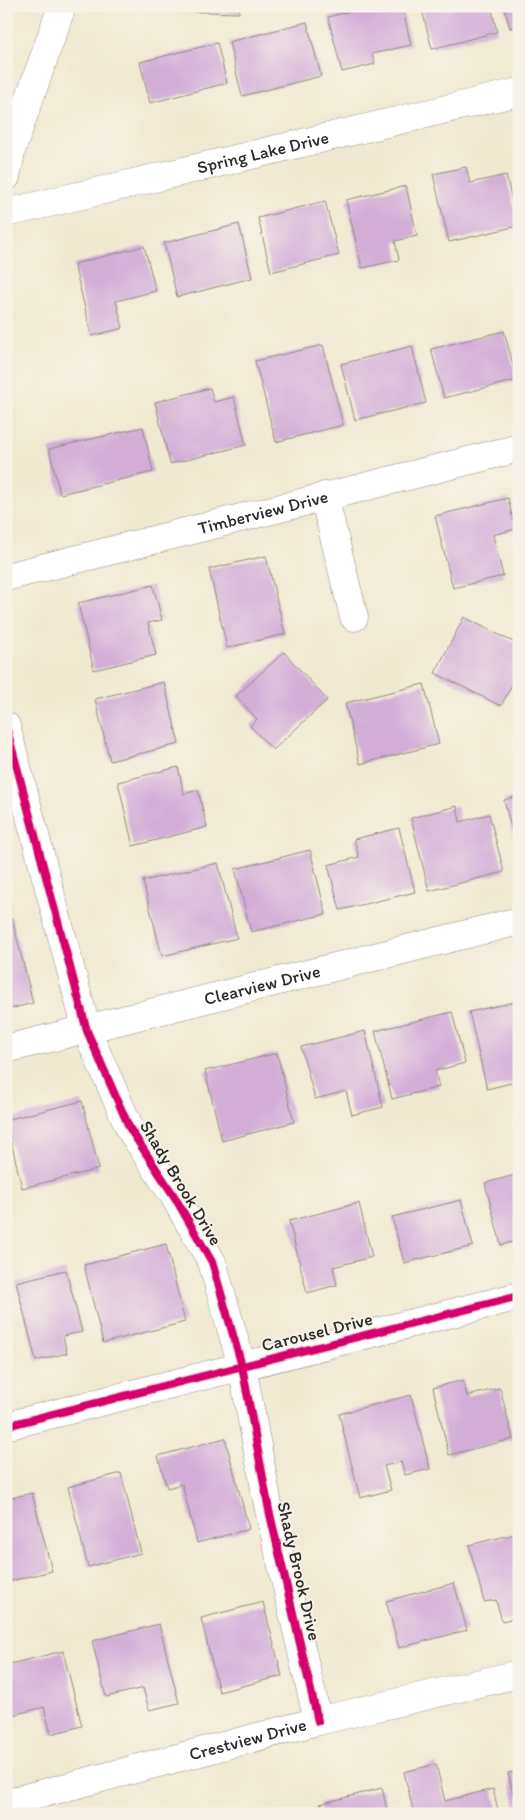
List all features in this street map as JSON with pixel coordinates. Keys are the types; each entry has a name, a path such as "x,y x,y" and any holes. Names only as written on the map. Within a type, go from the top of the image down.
{"street":[{"path":"6,177 12,148 62,6"},
{"name":"Spring Lake Drive","path":"6,212 519,92"},
{"name":"Timberview Drive","path":"6,577 519,448"},
{"path":"324,496 354,617"},
{"name":"Shady Brook Drive","path":"6,726 87,1031 130,1129 174,1196 212,1262 242,1366 269,1510 318,1721"},
{"name":"Clearview Drive","path":"6,1049 87,1031 335,966 519,921"},
{"name":"Carousel Drive","path":"6,1426 519,1296"},
{"name":"Crestview Drive","path":"6,1803 318,1721 519,1674"}],"building":[{"path":"174,6 239,6 239,13 174,11"},
{"path":"354,6 402,6 411,45 372,54 375,64 342,72 328,17 355,10"},
{"path":"421,6 491,6 497,32 432,49"},
{"path":"504,6 519,6 519,25 510,28"},
{"path":"307,22 321,76 242,96 229,42"},
{"path":"217,43 227,83 150,103 140,62"},
{"path":"466,167 470,183 506,175 518,226 449,242 433,174"},
{"path":"406,186 417,236 395,241 399,260 362,268 346,200"},
{"path":"325,201 339,255 271,272 258,218"},
{"path":"239,224 252,278 177,297 164,243"},
{"path":"144,246 156,291 116,301 123,328 92,336 74,264"},
{"path":"504,331 517,380 444,398 431,349"},
{"path":"323,345 343,425 276,442 255,361"},
{"path":"412,346 426,403 355,420 341,364"},
{"path":"210,388 214,402 234,397 246,445 170,464 155,402"},
{"path":"143,427 153,472 60,494 49,449"},
{"path":"508,498 515,529 493,535 503,576 453,588 435,516"},
{"path":"266,556 285,634 227,648 209,569"},
{"path":"153,585 162,620 148,623 156,655 94,670 78,603"},
{"path":"464,617 519,645 519,671 501,706 435,673"},
{"path":"284,652 327,700 273,750 250,726 257,719 236,696"},
{"path":"164,682 179,744 110,761 95,699"},
{"path":"424,684 439,744 360,764 345,703"},
{"path":"178,767 184,794 198,790 207,827 133,846 118,782"},
{"path":"519,796 519,855 518,855 504,800"},
{"path":"457,806 460,822 489,814 504,872 429,891 411,818"},
{"path":"399,828 415,892 340,910 328,865 359,857 354,839"},
{"path":"310,850 326,914 251,932 235,869"},
{"path":"218,863 237,938 162,956 143,881"},
{"path":"6,890 11,907 6,908"},
{"path":"12,918 33,1003 6,1010 6,919"},
{"path":"519,1001 519,1065 517,1065 519,1081 487,1089 469,1012"},
{"path":"452,1012 465,1063 435,1071 439,1087 392,1099 375,1031"},
{"path":"365,1031 383,1107 352,1115 346,1091 315,1099 301,1047"},
{"path":"277,1053 294,1122 222,1141 205,1071"},
{"path":"82,1101 99,1169 22,1188 6,1120"},
{"path":"519,1174 519,1240 501,1245 485,1183"},
{"path":"461,1200 473,1246 404,1263 392,1217"},
{"path":"359,1203 372,1257 333,1267 337,1285 307,1293 289,1221"},
{"path":"166,1244 185,1322 103,1343 84,1265"},
{"path":"66,1270 82,1332 63,1336 67,1353 36,1361 16,1282"},
{"path":"463,1380 467,1396 500,1388 513,1439 449,1455 433,1388"},
{"path":"411,1395 430,1469 405,1475 401,1462 384,1466 391,1490 360,1498 339,1414"},
{"path":"225,1438 249,1529 197,1543 182,1484 167,1488 158,1456"},
{"path":"121,1473 141,1553 88,1567 68,1487"},
{"path":"32,1493 52,1571 6,1582 6,1499"},
{"path":"519,1533 519,1617 502,1621 496,1600 484,1602 469,1545"},
{"path":"454,1583 467,1630 399,1648 386,1601"},
{"path":"263,1602 282,1676 219,1692 201,1618"},
{"path":"159,1624 179,1703 149,1710 143,1688 106,1697 92,1641"},
{"path":"63,1651 82,1726 51,1734 44,1707 13,1715 6,1687 6,1665"},
{"path":"436,1764 445,1801 493,1789 499,1814 414,1814 404,1772"},
{"path":"519,1771 519,1814 518,1814 508,1773"},
{"path":"382,1788 388,1814 322,1814 320,1804"}],"cycle path":[{"path":"6,726 87,1031 130,1129 174,1196 212,1262 242,1366 269,1510 318,1721"},
{"path":"6,1426 519,1296"}]}
